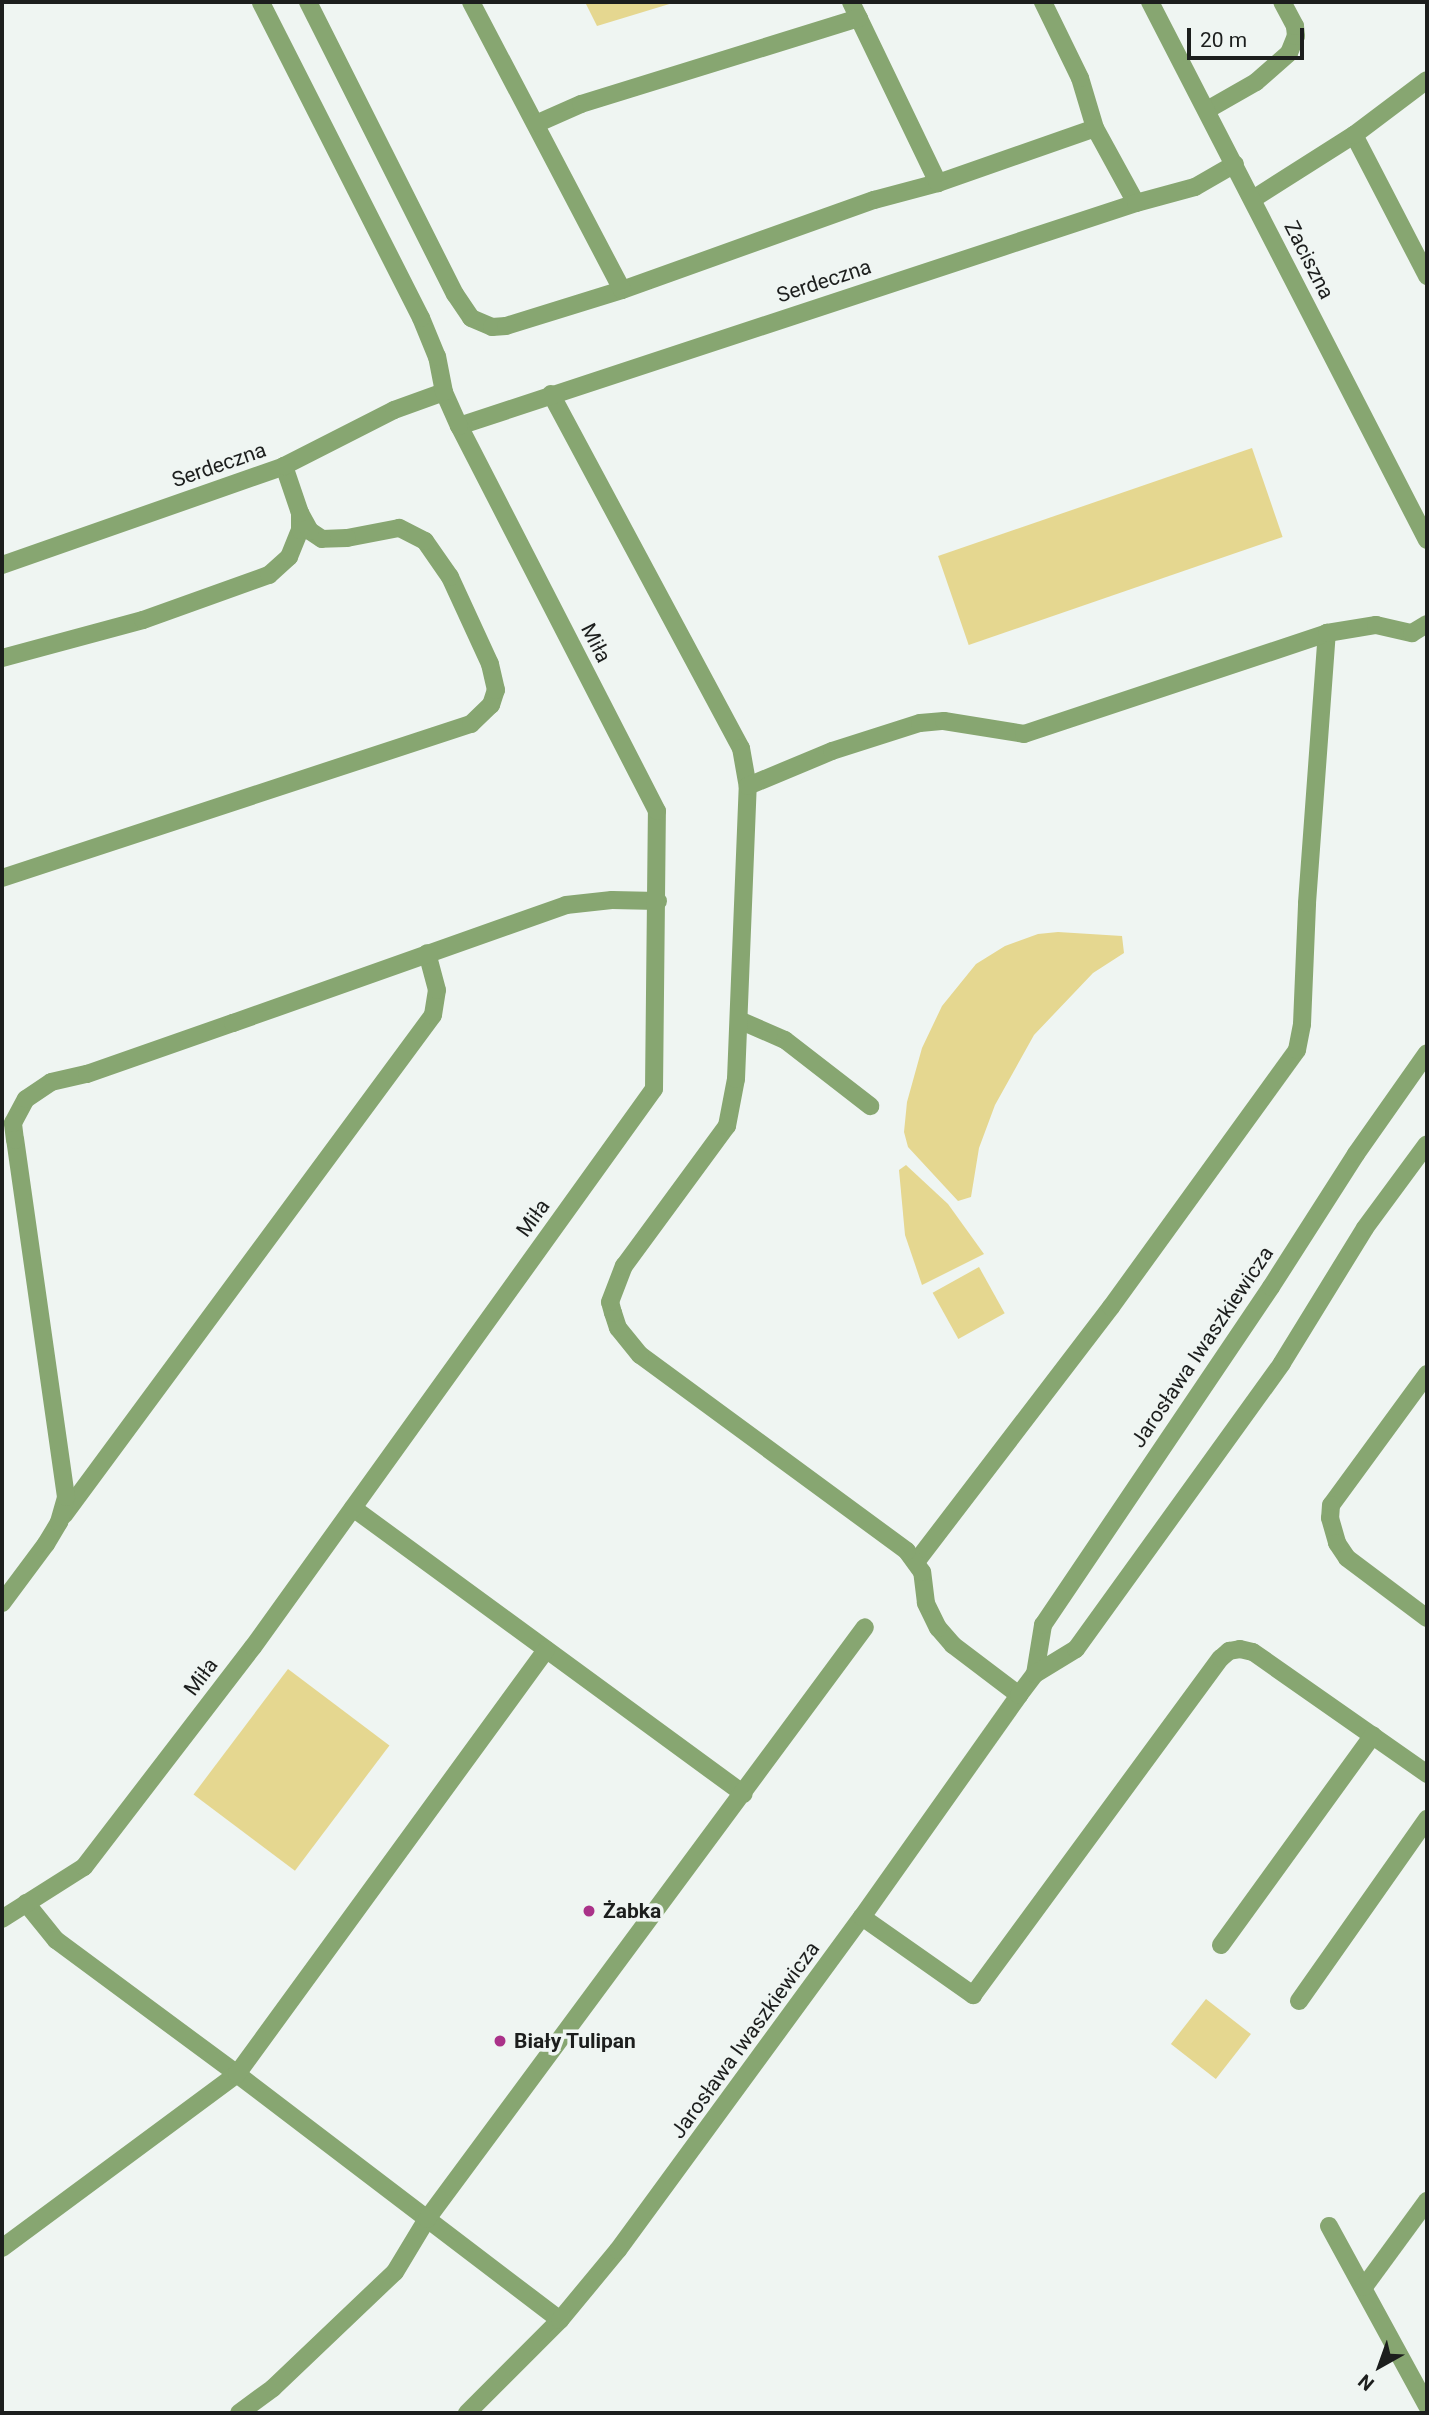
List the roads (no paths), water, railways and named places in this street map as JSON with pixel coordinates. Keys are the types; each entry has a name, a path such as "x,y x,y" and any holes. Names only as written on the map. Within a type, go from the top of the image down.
{"street":[{"path":"261,2 421,318 437,357 444,392 459,426"},
{"path":"308,2 455,294 471,318 492,327 506,326 622,290 874,200 938,183 1095,128"},
{"path":"471,2 538,123 622,290"},
{"path":"1043,2 1080,78 1095,128 1136,203"},
{"name":"Zaciszna","path":"1150,2 1427,540"},
{"path":"1207,110 1256,82 1289,53 1296,36 1295,26 1282,2"},
{"path":"538,123 581,104 855,10 938,183"},
{"path":"1253,199 1354,135 1427,80"},
{"path":"1354,135 1427,276"},
{"name":"Serdeczna","path":"459,426 1136,203 1195,187 1235,164"},
{"name":"Serdeczna","path":"2,565 284,466 394,410 444,392"},
{"path":"551,394 741,748 747,786 736,1079 727,1126 617,1278 610,1301 618,1328 640,1355 894,1540 922,1572 930,1615 937,1628 953,1645 1019,1695"},
{"name":"Miła","path":"2,1919 84,1867 253,1647 653,1090 657,811 459,426"},
{"path":"2,878 471,724 491,705 496,690 491,664 450,577 425,541 399,528 347,538 322,539 310,531 300,513 284,466"},
{"path":"2,658 143,620 269,575 289,557 300,530 300,513"},
{"path":"747,786 832,751 920,723 944,721 1014,734 1034,731 1326,633 1376,625 1412,633 1427,624"},
{"path":"916,1562 1119,1296 1297,1050 1302,1024 1307,903 1326,633"},
{"path":"59,1522 66,1497 64,1469 13,1123 26,1099 51,1082 99,1069 566,905 612,900 657,901"},
{"path":"2,1603 433,1015 437,990 427,953"},
{"path":"739,1020 785,1040 870,1106"},
{"name":"Jarosława Iwaszkiewicza","path":"1035,1674 1043,1625 1271,1287 1356,1154 1427,1054"},
{"name":"Jarosława Iwaszkiewicza","path":"467,2413 560,2320 674,2177 1035,1674 1076,1649 1282,1363 1365,1228 1427,1144"},
{"path":"1427,1374 1331,1505 1330,1518 1337,1542 1347,1558 1427,1618"},
{"path":"353,1508 744,1794"},
{"path":"239,2413 273,2388 395,2272 427,2219 865,1627"},
{"path":"2,2248 237,2074 546,1650"},
{"path":"862,1917 973,1995 1220,1658 1229,1651 1253,1651 1427,1774"},
{"path":"1221,1945 1373,1735"},
{"path":"1299,2001 1427,1819"},
{"path":"26,1903 56,1940 560,2320"},
{"path":"1364,2287 1427,2201"},
{"path":"1329,2226 1427,2406"}],"place":[{"name":"Żabka","path":"589,1911"},
{"name":"Biały Tulipan","path":"500,2041"}]}
